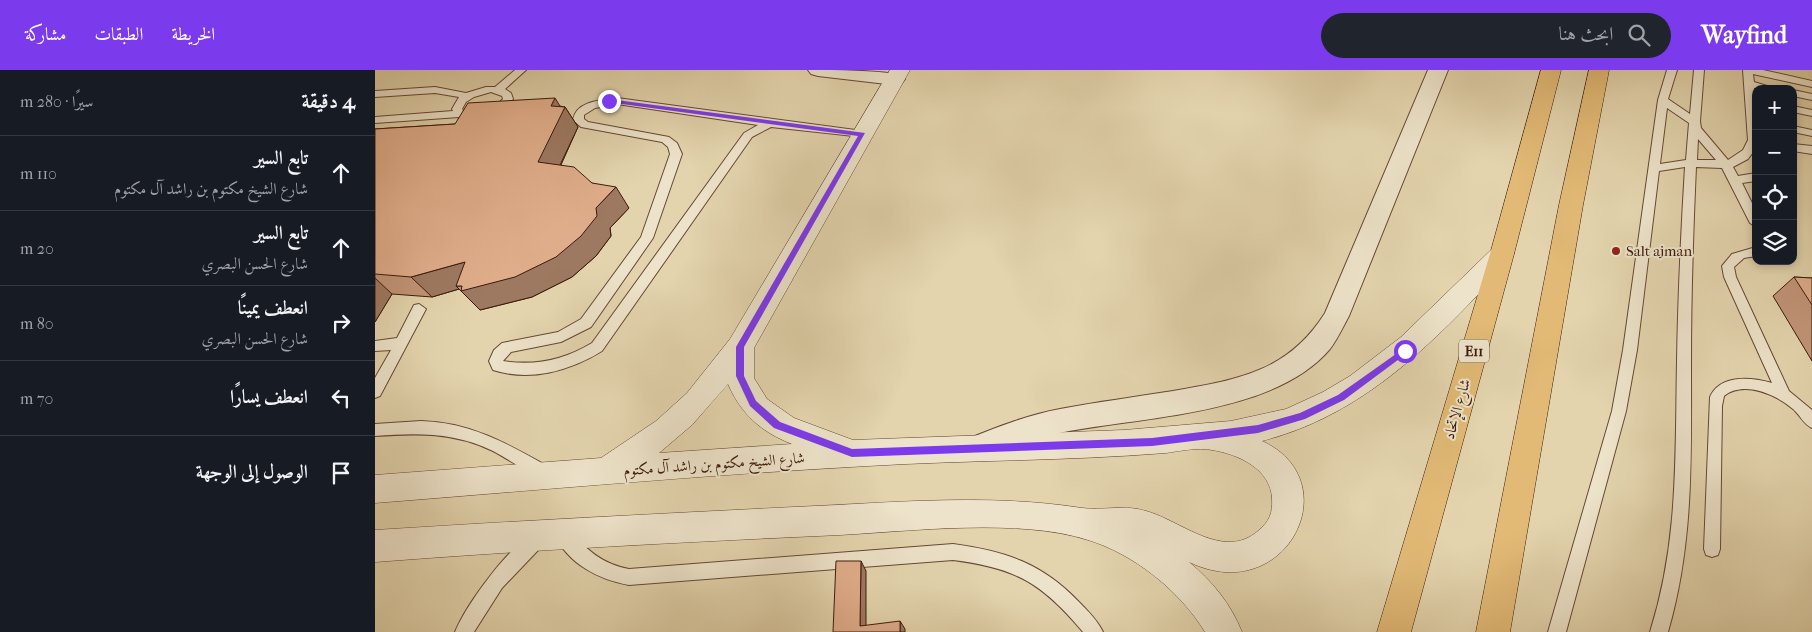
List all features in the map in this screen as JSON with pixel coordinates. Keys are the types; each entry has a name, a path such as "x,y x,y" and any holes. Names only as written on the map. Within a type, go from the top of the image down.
{"highway":[{"name":"شارع الإتحاد","path":"1394,632 1502,254 1551,70"},
{"path":"1493,632 1571,205 1599,70"}],"street":[{"path":"604,473 638,453 668,431 704,395 740,347 897,74 817,70"},
{"path":"980,447 1025,429 1060,421 1229,393 1266,381 1297,363 1321,341 1336,316 1438,70"},
{"name":"شارع الشيخ مكتوم بن راشد آل مكتوم","path":"375,489 852,453 1152,442 1258,429 1302,416 1341,397 1405,351 1502,254"},
{"path":"740,347 740,376 753,404 777,425 852,453"},
{"path":"1087,525 1109,521 1131,522 1151,527 1208,556 1224,558 1240,557 1267,545 1277,536 1284,523 1288,509 1285,482 1278,469 1267,458 1251,450 1209,436"},
{"path":"375,546 552,534 964,514 1021,514 1087,525 1146,554 1183,579 1215,615 1225,632"}],"lane":[{"path":"498,90 521,70"},
{"path":"1557,632 1619,411 1630,350 1663,100 1672,70"},
{"path":"1659,632 1676,569 1683,511 1685,453 1684,362 1691,163 1696,123 1699,70"},
{"path":"1752,96 1748,70 1812,84"},
{"path":"1749,84 1754,85"},
{"path":"460,114 457,109 459,103 483,90 498,90 507,95 507,99 499,109"},
{"path":"375,94 451,91 467,97"},
{"path":"1797,94 1812,97"},
{"path":"1663,100 1696,123"},
{"path":"769,123 748,135 597,347 579,359 559,367 538,370 499,366 496,361 499,354 507,347 561,337 586,323 647,238 673,164 676,154 673,145 665,139 585,125 578,120 575,114 592,105 617,101 769,123 863,134"},
{"path":"375,120 460,114 473,117 499,109 518,110"},
{"path":"1797,110 1812,113"},
{"path":"1696,123 1695,129 1726,165 1754,220"},
{"path":"1797,129 1812,133"},
{"path":"1655,168 1691,163 1726,165 1747,155 1752,148"},
{"path":"1797,148 1812,152"},
{"path":"1797,154 1812,152"},
{"path":"1733,181 1752,178"},
{"path":"1752,252 1732,258 1728,266 1730,277 1783,395"},
{"path":"375,392 419,309"},
{"path":"375,346 401,343"},
{"path":"1712,549 1715,406 1718,394 1728,386 1745,383 1764,386 1783,395 1807,413 1812,422"},
{"path":"375,430 424,427 466,433 553,476"},
{"path":"465,632 478,607 497,580 519,556 552,534 597,569 612,575 629,577 953,552 987,555 1018,565 1047,582 1073,606 1094,632"}],"building":[{"path":"555,98 551,106 565,107 538,162 574,167 592,183 616,187 596,208 597,216 581,236 556,257 515,277 461,291 462,286 456,286 465,262 411,277 375,274 375,129 455,124 468,103"},
{"path":"1794,277 1812,278 1812,305"},
{"path":"836,561 861,561 860,626 900,621 900,632 833,632"}],"place":[{"name":"Salt ajman","path":"1616,251"}],"route":[{"path":"609,101 795,127 863,134 740,347 740,376 753,404 777,425 812,436 852,453 1152,442 1258,429 1302,416 1341,397 1405,351"}]}
